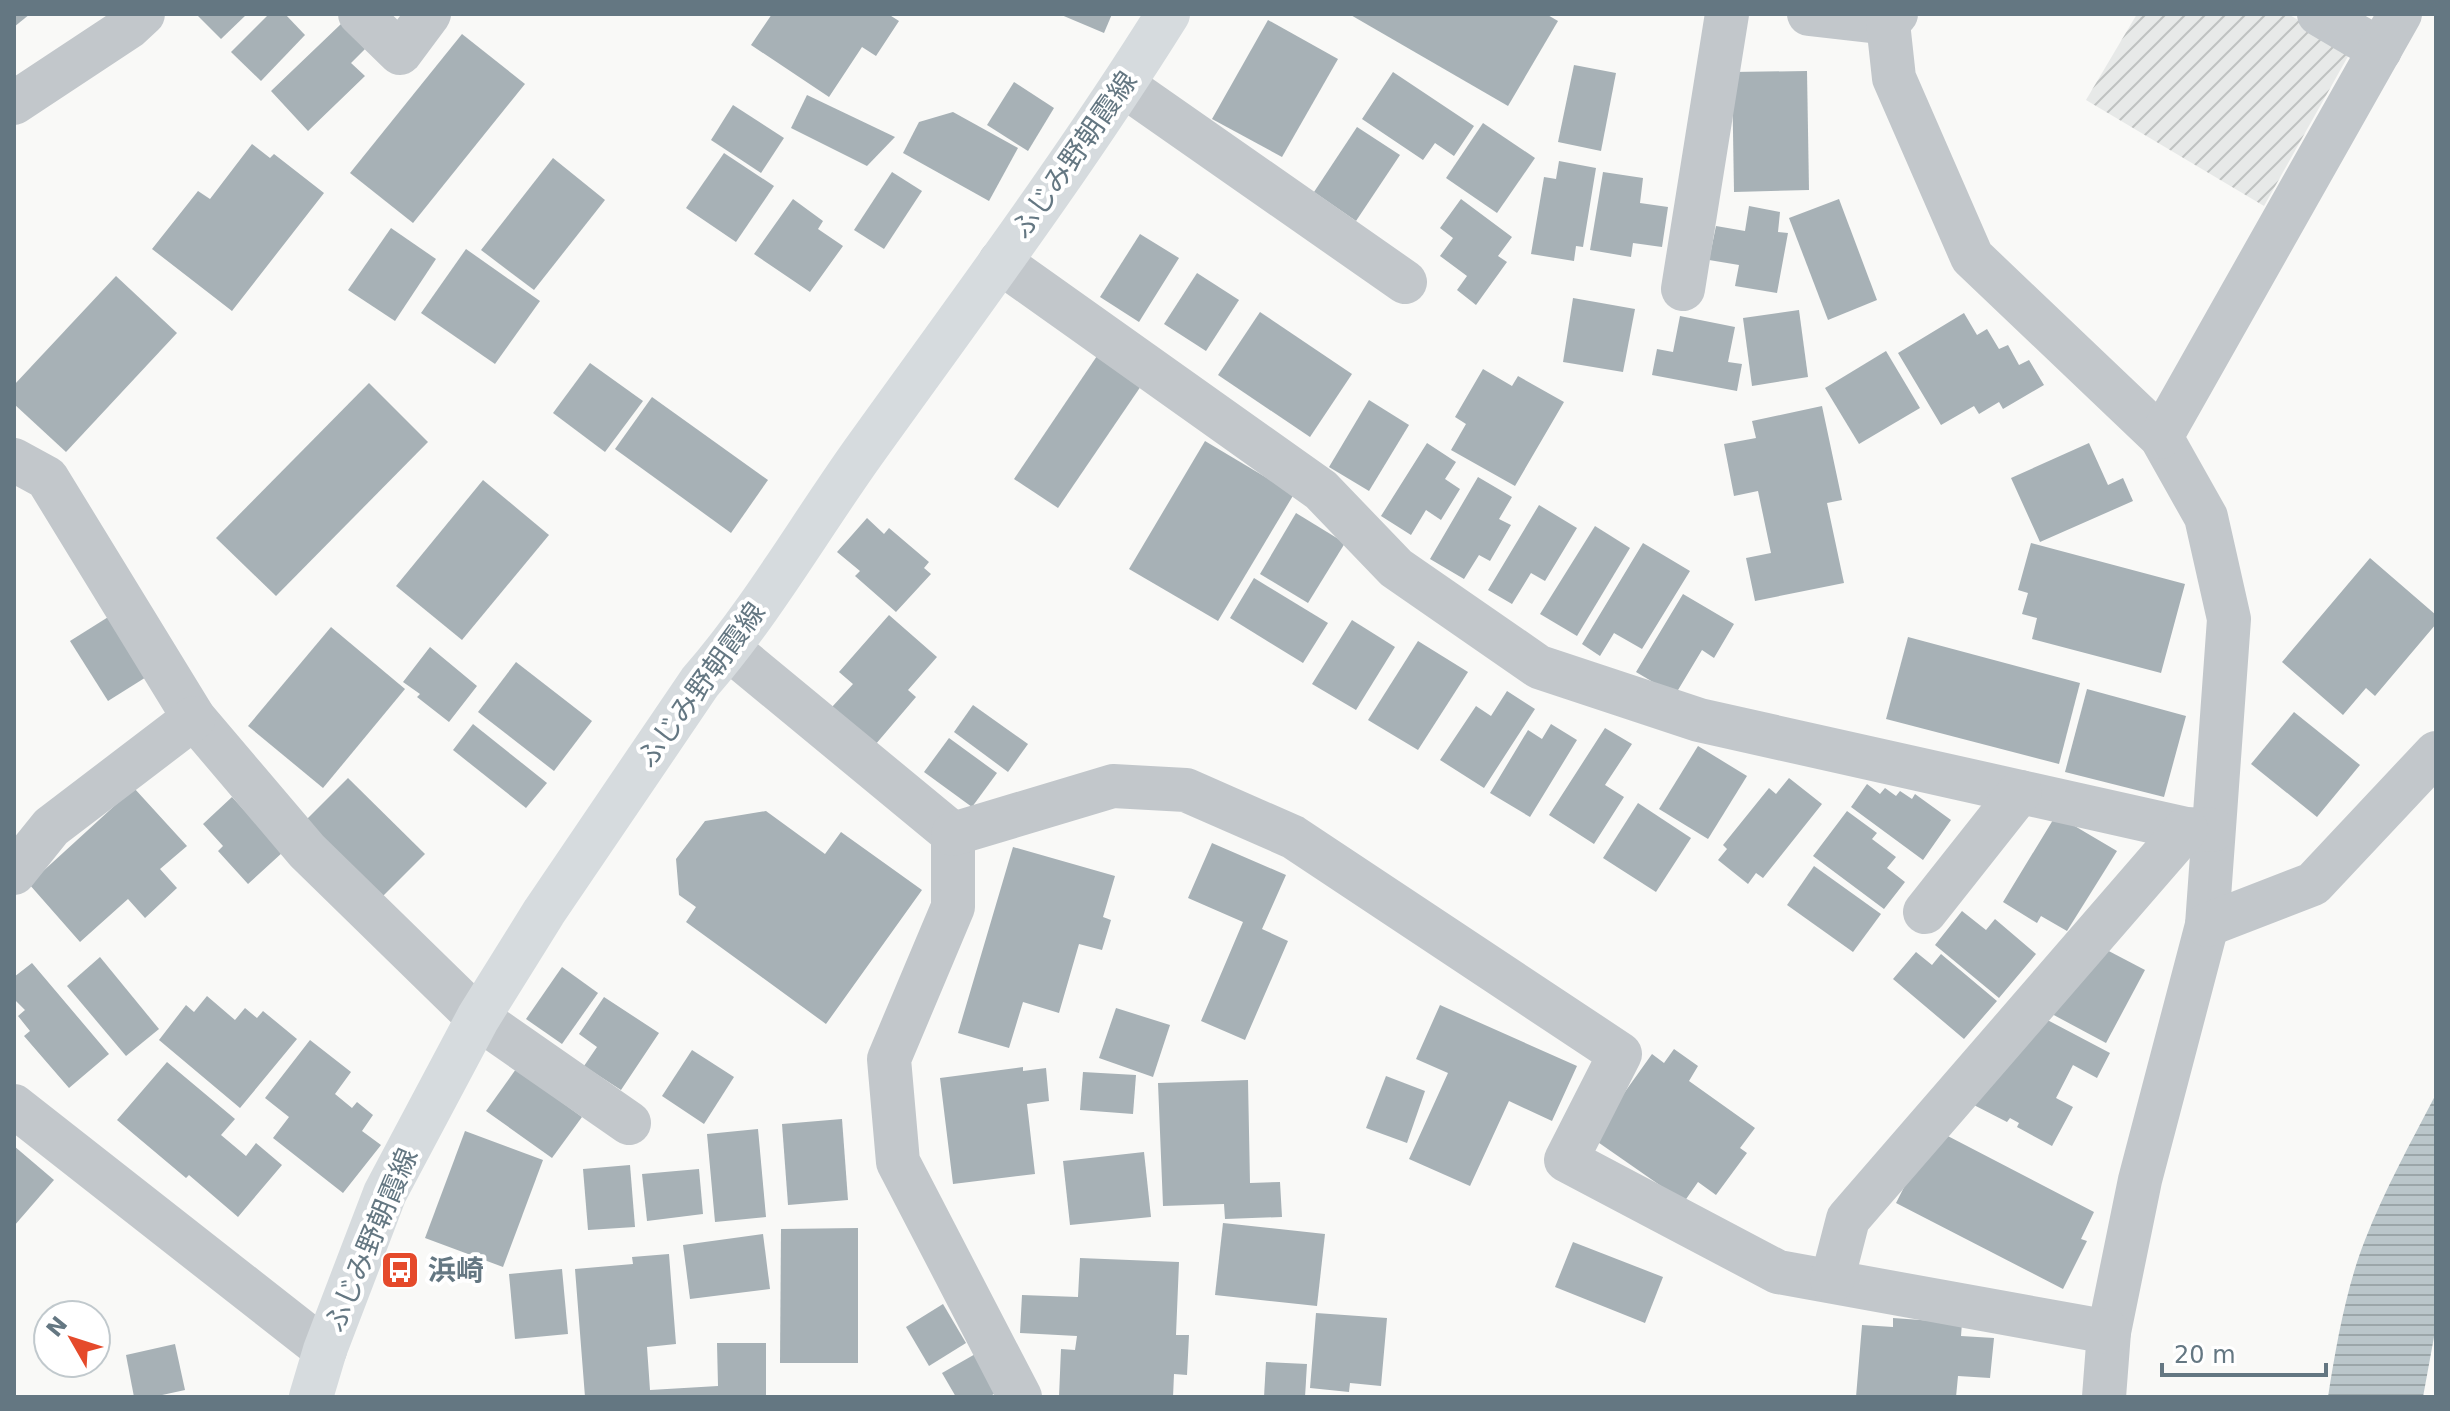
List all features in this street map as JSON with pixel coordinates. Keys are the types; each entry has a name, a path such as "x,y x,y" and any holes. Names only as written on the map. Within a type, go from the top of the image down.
{"main road":[{"name":"ふじみ野朝霞線","path":"311,1397 325,1350 385,1193 478,1018 544,912 691,695 729,649 856,463 1123,85 1168,14"}],"street":[{"path":"14,103 129,27 143,14"},
{"path":"360,14 400,53 429,14"},
{"path":"1683,289 1727,14"},
{"path":"1809,14 1892,19 1894,78 1972,257 2161,437 2206,517 2229,619 2200,830 2207,925 2140,1180 2109,1332 2104,1397"},
{"path":"2161,437 2390,32 2319,14"},
{"path":"1123,85 1405,282"},
{"path":"1000,262 1321,490 1396,568 1539,667 1699,720 2200,830"},
{"path":"14,460 47,478 194,718 307,851 478,1018 629,1123"},
{"path":"729,649 953,834"},
{"path":"14,873 51,827 194,718"},
{"path":"2207,925 2313,884 2436,753"},
{"path":"953,834 1113,786 1186,790 1293,837 1620,1054 1566,1160 1778,1272 2109,1332"},
{"path":"1925,912 2020,792"},
{"path":"1832,1281 1848,1219 2200,830"},
{"path":"953,834 953,907 889,1059 898,1162 1020,1397"},
{"path":"14,1106 325,1350"}],"shaded area":[{"path":"2137,14 2288,14 2351,51 2264,206 2086,100"},
{"path":"2436,1094 2436,1326 2423,1397 2328,1397 2342,1317 2358,1258 2390,1184"}],"building":[{"path":"14,14 30,14 14,27"},
{"path":"196,14 247,14 221,39"},
{"path":"269,14 285,14 305,35 261,81 231,52"},
{"path":"772,14 888,14 899,21 876,56 862,47 829,97 751,45"},
{"path":"1059,14 1112,14 1104,33"},
{"path":"1349,14 1546,14 1558,21 1508,106"},
{"path":"1268,20 1338,59 1282,157 1212,119"},
{"path":"341,24 365,49 351,63 365,76 308,131 271,91"},
{"path":"462,34 525,84 413,223 350,173"},
{"path":"1574,65 1616,73 1601,151 1558,142"},
{"path":"1807,71 1809,190 1734,192 1732,72"},
{"path":"1393,72 1474,126 1454,156 1435,143 1423,160 1362,119"},
{"path":"1014,82 1054,108 1028,151 987,125"},
{"path":"807,95 895,137 867,166 791,128"},
{"path":"733,105 784,138 761,173 711,140"},
{"path":"953,112 1018,148 989,201 903,153 919,122"},
{"path":"1483,123 1535,158 1497,213 1446,178"},
{"path":"1357,127 1400,155 1356,221 1314,192"},
{"path":"252,144 270,158 274,154 324,193 232,311 152,249 198,191 210,199"},
{"path":"724,153 774,186 736,242 686,208"},
{"path":"553,158 605,200 534,290 481,250"},
{"path":"1559,161 1596,168 1583,247 1576,246 1574,261 1531,254 1544,177 1556,179"},
{"path":"892,172 922,191 884,249 854,230"},
{"path":"1603,172 1643,178 1640,203 1668,207 1662,247 1633,243 1631,257 1590,250"},
{"path":"793,199 823,221 818,229 843,246 810,292 754,254"},
{"path":"1461,199 1512,237 1498,256 1507,262 1476,305 1457,290 1467,276 1440,256 1453,238 1440,228"},
{"path":"1839,199 1877,300 1828,320 1789,218"},
{"path":"1749,206 1780,212 1778,232 1788,233 1777,293 1735,286 1739,265 1709,260 1716,226 1745,231"},
{"path":"391,228 436,259 395,321 348,290"},
{"path":"1140,234 1179,258 1139,322 1100,297"},
{"path":"466,249 540,301 495,364 421,313"},
{"path":"1197,273 1239,300 1206,351 1164,324"},
{"path":"116,276 177,333 66,452 14,404 14,385"},
{"path":"1573,298 1635,309 1623,372 1563,362"},
{"path":"1799,310 1808,377 1752,386 1743,318"},
{"path":"1260,312 1352,374 1310,437 1218,375"},
{"path":"1964,313 1977,335 1987,329 1999,349 2008,345 2019,365 2029,360 2044,385 2003,409 1999,402 1979,414 1974,406 1941,425 1898,353"},
{"path":"1680,316 1735,327 1728,362 1742,364 1737,391 1652,375 1657,349 1673,352"},
{"path":"1886,351 1920,408 1859,444 1825,388"},
{"path":"1097,356 1141,386 1058,508 1014,479"},
{"path":"590,363 643,401 605,452 553,413"},
{"path":"1483,369 1512,386 1518,376 1564,402 1515,486 1451,450 1466,424 1455,417"},
{"path":"369,383 428,442 276,596 216,538"},
{"path":"652,397 768,480 731,533 615,449"},
{"path":"1369,400 1409,425 1369,491 1329,467"},
{"path":"1822,406 1842,500 1827,503 1844,583 1755,601 1746,558 1771,553 1758,491 1734,496 1724,444 1756,438 1752,421"},
{"path":"1205,441 1294,494 1218,621 1129,569"},
{"path":"1427,443 1456,462 1445,479 1460,489 1441,520 1426,510 1411,535 1381,516"},
{"path":"2089,443 2108,485 2123,478 2133,501 2040,542 2011,478"},
{"path":"1478,477 1512,497 1499,519 1511,525 1490,561 1479,555 1464,579 1430,559"},
{"path":"483,480 549,535 462,640 396,586"},
{"path":"1539,505 1577,528 1545,581 1531,573 1512,604 1488,590"},
{"path":"1296,513 1345,543 1308,603 1260,574"},
{"path":"867,518 884,534 889,528 929,562 924,568 931,574 896,612 855,576 860,571 837,552"},
{"path":"1595,526 1630,548 1577,636 1540,614"},
{"path":"1643,543 1690,571 1642,649 1614,633 1600,656 1582,644"},
{"path":"2031,543 2185,584 2161,673 2032,639 2037,618 2022,614 2028,593 2018,590"},
{"path":"2370,558 2436,615 2436,624 2375,696 2366,688 2343,715 2282,662"},
{"path":"1254,578 1328,623 1303,663 1230,618"},
{"path":"1683,594 1734,624 1714,658 1702,650 1675,695 1636,672"},
{"path":"113,614 151,674 108,701 70,641"},
{"path":"889,615 937,657 908,690 916,697 875,745 832,707 853,684 839,672"},
{"path":"1352,620 1395,647 1356,710 1312,684"},
{"path":"331,627 405,689 323,788 248,726"},
{"path":"1908,637 2080,683 2059,764 1886,719"},
{"path":"1418,641 1468,672 1418,750 1368,720"},
{"path":"430,647 477,686 449,722 403,682"},
{"path":"516,662 592,721 554,771 478,712"},
{"path":"2087,689 2186,716 2164,797 2065,772"},
{"path":"1507,691 1535,709 1484,788 1440,760 1476,706 1491,716"},
{"path":"973,705 1028,744 1008,772 954,732"},
{"path":"2294,712 2360,765 2317,817 2251,764"},
{"path":"473,724 547,783 526,808 453,750"},
{"path":"1551,724 1577,740 1530,817 1490,793 1528,730 1542,739"},
{"path":"1605,728 1632,744 1605,785 1624,797 1594,844 1549,815"},
{"path":"949,738 997,773 972,807 924,772"},
{"path":"1698,746 1747,776 1708,839 1659,809"},
{"path":"348,778 425,854 382,897 305,821"},
{"path":"1789,778 1822,804 1763,878 1756,873 1748,884 1718,860 1727,849 1723,845 1769,788 1776,794"},
{"path":"1867,784 1880,794 1885,788 1896,796 1900,791 1912,799 1915,794 1951,820 1923,860 1851,807"},
{"path":"134,788 187,846 160,869 177,888 145,918 128,899 80,942 29,884"},
{"path":"232,797 283,852 248,884 218,851 223,846 203,824"},
{"path":"1638,803 1691,838 1656,892 1603,858"},
{"path":"766,811 825,854 841,832 922,890 826,1024 686,922 696,907 679,895 676,859 705,821"},
{"path":"1847,811 1877,833 1872,839 1896,857 1887,868 1905,882 1884,909 1813,856"},
{"path":"2056,815 2117,851 2067,931 2041,916 2037,923 2003,902"},
{"path":"1212,843 1286,875 1262,929 1288,941 1245,1040 1201,1021 1243,922 1188,898"},
{"path":"1013,847 1115,876 1103,917 1111,920 1102,950 1079,944 1059,1013 1023,1002 1009,1048 958,1033"},
{"path":"1814,866 1881,914 1853,952 1787,905"},
{"path":"1962,911 1986,930 1995,919 2036,954 1999,998 1935,945"},
{"path":"2103,948 2145,970 2106,1043 2050,1013"},
{"path":"1916,952 1932,965 1941,954 1997,1001 1964,1039 1893,979"},
{"path":"100,957 159,1029 126,1056 67,986"},
{"path":"32,963 109,1054 69,1088 24,1036 30,1031 18,1016 25,1010 14,999 14,977"},
{"path":"562,967 598,993 562,1044 526,1019"},
{"path":"207,996 235,1020 245,1008 257,1018 263,1011 297,1039 240,1108 159,1040 186,1005 194,1012"},
{"path":"604,997 659,1033 621,1090 584,1066 597,1047 579,1034"},
{"path":"1440,1005 1577,1066 1552,1121 1509,1101 1470,1186 1409,1159 1448,1073 1416,1059"},
{"path":"1116,1008 1170,1025 1153,1077 1099,1058"},
{"path":"2036,1014 2110,1053 2097,1078 2073,1065 2056,1098 2073,1107 2052,1146 2017,1127 2019,1123 2010,1118 2007,1122 1968,1102"},
{"path":"310,1040 351,1072 335,1094 352,1108 357,1102 373,1115 362,1131 381,1145 343,1193 273,1138 289,1117 265,1098"},
{"path":"1674,1049 1698,1066 1689,1081 1755,1128 1740,1148 1747,1153 1716,1195 1698,1182 1684,1202 1592,1138 1652,1054 1664,1063"},
{"path":"692,1050 734,1077 704,1124 662,1096"},
{"path":"167,1062 235,1119 221,1135 246,1156 256,1143 282,1165 238,1217 117,1120"},
{"path":"1023,1067 1023,1071 1046,1068 1049,1101 1027,1104 1035,1174 953,1184 940,1078"},
{"path":"516,1069 582,1117 552,1158 486,1111"},
{"path":"1083,1072 1136,1075 1133,1114 1080,1110"},
{"path":"1386,1076 1425,1091 1407,1143 1366,1128"},
{"path":"1248,1080 1250,1183 1280,1182 1282,1217 1225,1219 1224,1204 1163,1206 1158,1083"},
{"path":"842,1119 848,1200 788,1205 782,1124"},
{"path":"758,1129 766,1217 715,1222 707,1134"},
{"path":"465,1131 543,1160 503,1267 425,1238"},
{"path":"1942,1133 2094,1212 2081,1239 2087,1241 2063,1289 1896,1203 1920,1156"},
{"path":"14,1146 54,1180 14,1226"},
{"path":"1144,1152 1151,1217 1070,1225 1063,1161"},
{"path":"630,1165 635,1227 588,1230 583,1169"},
{"path":"699,1169 703,1214 647,1221 642,1174"},
{"path":"1223,1223 1325,1234 1317,1306 1215,1295"},
{"path":"858,1228 858,1363 780,1363 781,1229"},
{"path":"763,1234 770,1289 690,1299 683,1245"},
{"path":"1573,1242 1663,1277 1645,1323 1555,1287"},
{"path":"669,1254 676,1344 647,1347 650,1390 718,1386 717,1343 766,1343 766,1397 585,1397 575,1269 633,1264 632,1257"},
{"path":"1080,1258 1179,1262 1176,1335 1189,1335 1187,1375 1174,1374 1173,1397 1059,1397 1061,1349 1075,1350 1077,1336 1020,1333 1022,1295 1078,1297"},
{"path":"562,1269 568,1334 515,1339 509,1274"},
{"path":"943,1304 966,1343 929,1366 906,1327"},
{"path":"1316,1313 1387,1318 1381,1386 1350,1383 1349,1392 1310,1388"},
{"path":"1893,1318 1962,1323 1961,1336 1994,1338 1990,1378 1958,1376 1956,1397 1856,1397 1862,1325 1893,1327"},
{"path":"175,1344 185,1390 153,1397 134,1397 126,1355"},
{"path":"984,1349 1005,1387 989,1397 956,1397 942,1373"},
{"path":"1266,1362 1307,1364 1305,1397 1264,1397"}],"place":[{"name":"浜崎","path":"400,1270"}]}
